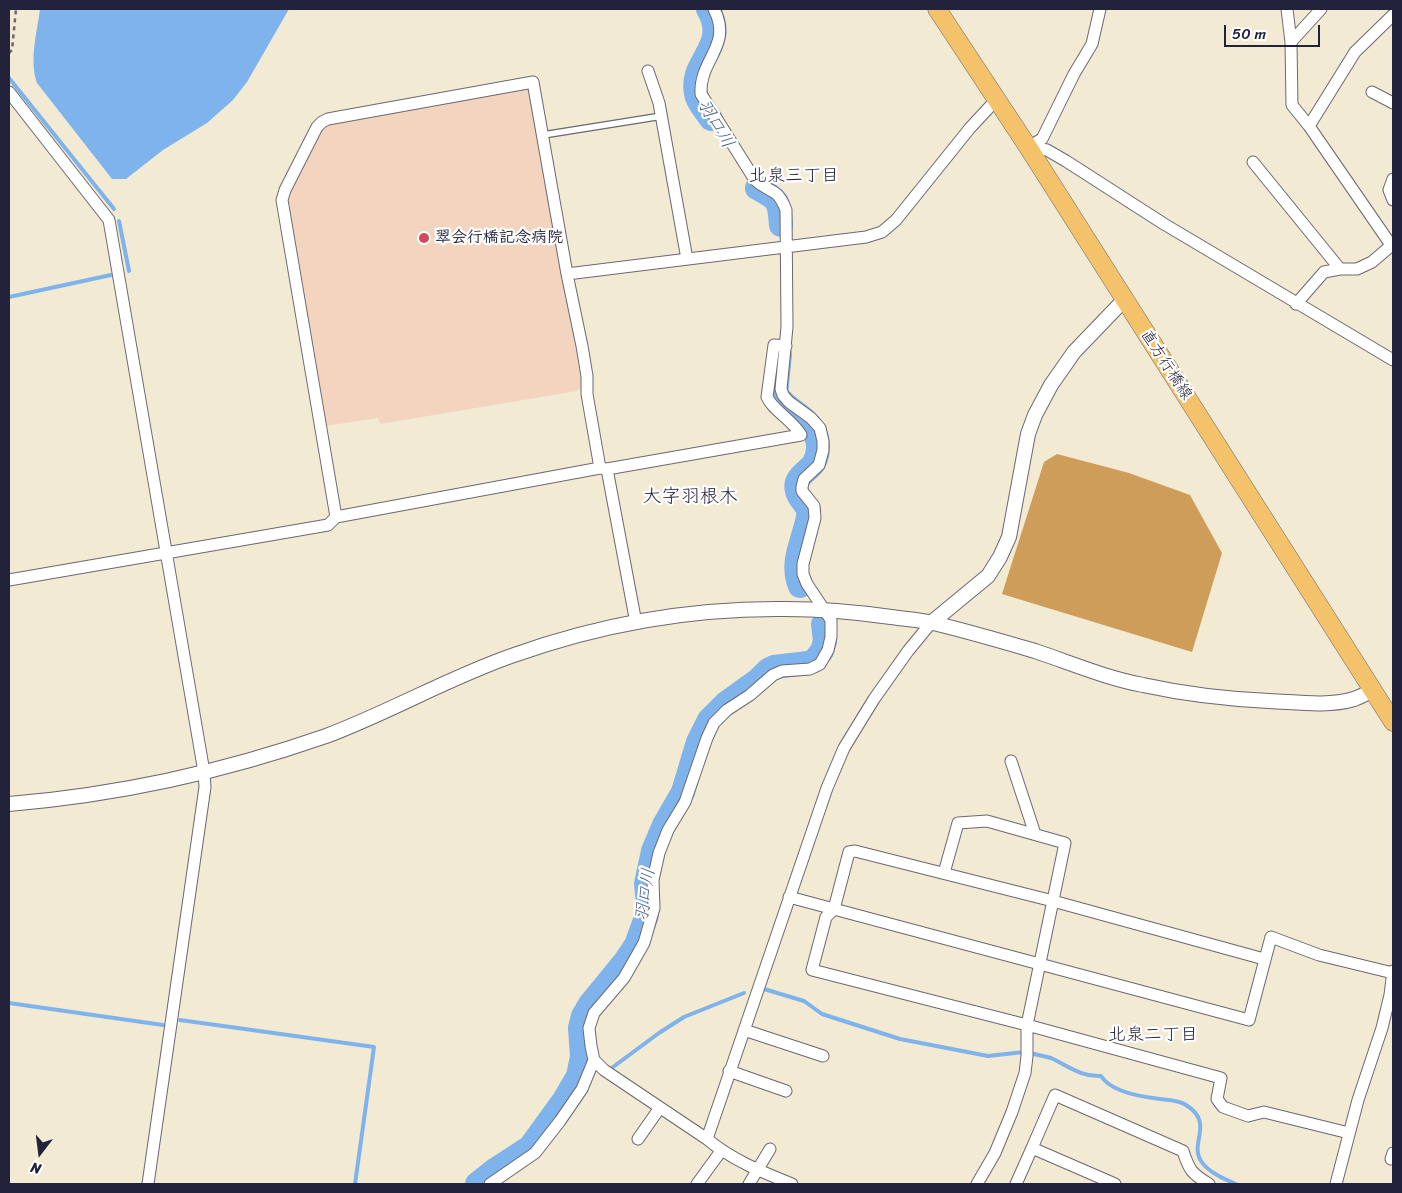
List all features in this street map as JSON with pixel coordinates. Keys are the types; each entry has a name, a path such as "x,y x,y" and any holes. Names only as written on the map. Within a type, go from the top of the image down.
{"main road":[{"name":"直方行橋線","path":"937,9 1028,146 1393,722"}],"street":[{"path":"714,9 719,18 720,35 717,48 700,84 700,94 756,180 761,185 771,188 778,193 786,210 787,327 781,389 789,402 811,418 820,428 823,441 819,465 804,480 802,487 802,491 814,506 815,518 802,564 807,584 831,620 831,636 828,650 820,664 810,669 782,671 773,675 750,695 727,710 714,723 685,802 668,830 659,853 653,880 654,908 644,943 624,978 594,1013 590,1028 590,1046 594,1060 604,1070 659,1109 706,1139 721,1151 756,1170 792,1184"},
{"path":"1028,146 1042,139 1074,74 1092,44 1100,9"},
{"path":"1287,9 1291,42 1292,104 1392,245 1372,262 1357,269 1340,269 1324,272 1296,304"},
{"path":"1291,42 1321,9"},
{"path":"1309,126 1356,52 1393,15"},
{"path":"648,71 662,116 687,259"},
{"path":"336,517 282,200 285,190 317,127 328,119 533,82 587,376 587,394 636,622"},
{"path":"9,92 109,220 204,772 205,787 148,1184"},
{"path":"1372,92 1393,103"},
{"path":"567,274 866,237 882,232 896,220 970,128 996,100"},
{"path":"1028,146 1047,150 1066,161 1164,224 1393,360"},
{"path":"1253,162 1340,269"},
{"path":"1393,179 1389,190 1393,200"},
{"path":"706,1139 827,788 844,748 874,699 908,651 931,623 988,576 1000,558 1009,537 1028,434 1034,415 1051,385 1074,352 1124,300"},
{"path":"9,580 328,525 336,517 801,435 795,425 770,403 767,396 774,345 786,346"},
{"path":"9,804 95,795 146,786 238,764 328,735 512,655 590,631 677,615 742,609 823,610 931,623 1037,652 1096,673 1167,690 1249,700 1327,703 1355,699 1373,690"},
{"path":"1011,761 1035,834"},
{"path":"944,873 958,822 987,821 1065,842 1027,1025 1025,1073 1012,1112 995,1153 977,1184"},
{"path":"1264,959 1053,901 855,851 849,852 834,909 826,918 812,970 1027,1025 1221,1078 1217,1098 1223,1107 1248,1116 1264,1112 1349,1133"},
{"path":"789,897 1249,1020 1264,959 1272,937 1319,955 1393,972 1382,1028 1349,1133 1336,1184"},
{"path":"1382,1028 1393,1032"},
{"path":"744,1030 823,1056"},
{"path":"490,1184 534,1153 560,1121 582,1089 594,1060"},
{"path":"729,1070 786,1091"},
{"path":"1016,1184 1055,1095 1183,1151 1193,1174 1209,1184"},
{"path":"638,1139 659,1109"},
{"path":"1032,1148 1115,1184"},
{"path":"748,1184 770,1149"},
{"path":"697,1184 721,1151"}],"lane":[{"path":"543,135 662,116"}],"path":[{"path":"9,53 12,50 16,9"}],"shaded area":[{"name":"翠会行橋記念病院","path":"525,87 531,93 583,365 582,387 577,391 380,424 378,418 325,426 286,199 320,130 329,123"}],"water":[{"path":"40,9 289,9 247,82 233,100 207,123 163,150 126,179 112,179 37,83 34,56"}],"building":[{"path":"1057,454 1129,473 1190,495 1222,553 1192,652 1002,594 1044,462"}],"waterway":[{"name":"羽口川","path":"708,9 714,22 714,33 712,43 695,82 698,100 711,119"},
{"path":"9,78 114,209"},
{"name":"羽口川","path":"757,188 774,198 780,210 781,225"},
{"path":"119,221 129,271"},
{"path":"9,297 111,275"},
{"name":"羽口川","path":"780,354 776,394 785,404 810,424 818,441 814,463 799,478 796,486 799,497 809,511 797,558 796,567 800,586"},
{"name":"羽口川","path":"477,1184 530,1147 564,1100 578,1076 582,1057 580,1028 583,1016 590,1004 636,945 647,915 646,884 653,851 664,825 683,792 698,742 709,720 726,703 758,680 768,670 774,667 814,661 822,651 825,641 823,624"},
{"path":"764,989 804,1001 822,1014 900,1039 988,1056 1024,1052"},
{"path":"613,1067 684,1017 744,993"},
{"path":"9,1003 163,1025"},
{"path":"180,1020 374,1047 355,1184"},
{"path":"1031,1053 1051,1058 1087,1075 1101,1076 1112,1086 1128,1093 1183,1103 1199,1119 1198,1154 1201,1161 1212,1172 1236,1184"}],"place":[{"name":"翠会行橋記念病院","path":"424,238"}],"district":[{"name":"北泉三丁目","path":"794,176"},
{"name":"大字羽根木","path":"690,497"},
{"name":"北泉二丁目","path":"1153,1035"}]}
